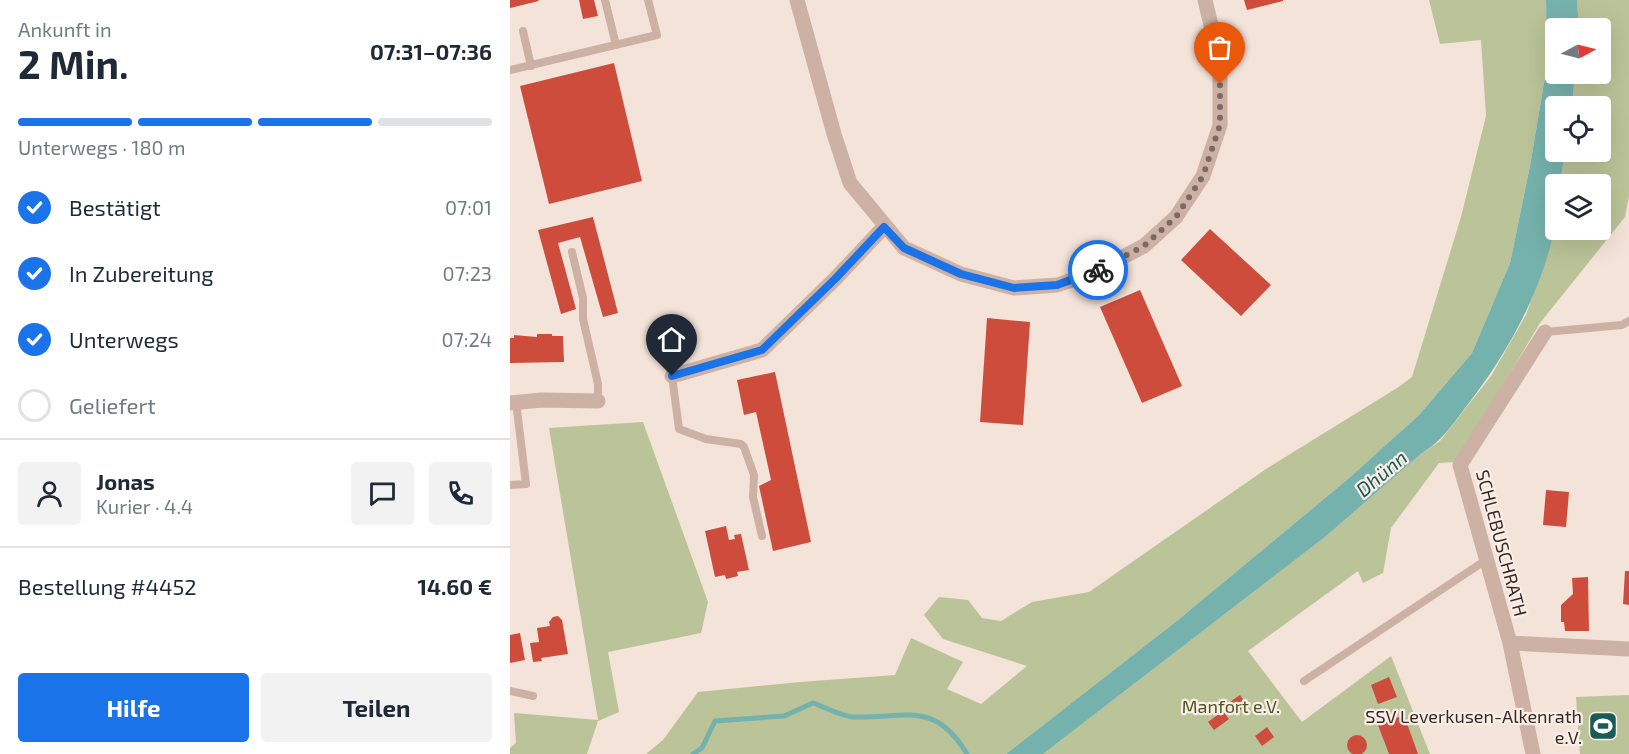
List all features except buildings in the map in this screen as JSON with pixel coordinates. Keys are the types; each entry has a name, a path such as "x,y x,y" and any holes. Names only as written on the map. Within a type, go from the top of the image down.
{"street":[{"path":"797,0 831,124 850,183 884,227 904,248 961,274 1014,288 1057,285 1090,274 1144,246 1176,217 1203,176 1220,125 1220,63 1205,0"},
{"path":"672,376 762,350 835,279 884,227"},
{"name":"SCHLEBUSCHRATH","path":"1533,754 1488,559 1460,465 1545,332"},
{"path":"513,403 542,400 598,401"},
{"name":"SCHLEBUSCHRATH","path":"1509,643 1629,649"}],"lane":[{"path":"605,0 616,45"},
{"path":"510,70 657,35 648,0"},
{"path":"523,31 531,66"},
{"path":"572,252 583,298 583,319 598,384 598,401"},
{"path":"1545,332 1622,325 1629,321"},
{"path":"672,376 679,429 706,439 741,444 744,447 754,475 753,497 762,537"},
{"path":"510,485 526,484 513,403"},
{"path":"1304,681 1488,559"},
{"path":"510,691 533,696"}],"green space":[{"path":"1429,0 1546,0 1545,77 1510,263 1472,353 1419,415 1348,479 1178,620 1006,754 646,754 663,740 698,692 895,675 911,638 963,662 947,689 981,704 1027,666 943,639 924,615 939,597 968,600 982,618 1001,621 1032,602 1089,592 1266,469 1412,377 1461,217 1486,116 1481,40 1440,44"},
{"path":"1577,0 1629,0 1629,196 1625,217 1611,234 1611,174 1562,174 1563,162 1611,162 1611,96 1573,96 1574,84 1611,84 1611,18 1578,18"},
{"name":"Manfort e.V.","path":"1552,240 1607,240 1540,323 1457,462 1439,463 1391,528 1383,573 1363,583 1358,571 1248,651 1302,722 1391,656 1430,754 1043,754 1325,537 1422,453 1440,441 1491,376 1526,315"},
{"path":"643,422 708,602 701,633 608,652 619,712 598,721 587,754 510,754 510,748 516,743 514,713 598,720 549,428"},
{"name":"SSV Leverkusen-Alkenrath e.V.","path":"1629,695 1629,754 1580,754 1576,697"}],"water":[{"path":"1546,0 1577,0 1578,18 1546,18"},
{"name":"Dhünn","path":"1545,77 1545,84 1574,84 1573,96 1545,96 1545,162 1563,162 1562,174 1545,174 1545,240 1552,240 1536,288 1517,330 1493,369 1441,438 1325,537 1043,754 1006,754 1178,620 1348,479 1419,415 1472,353 1510,263"}],"waterway":[{"path":"693,754 702,748 715,721 784,716 813,703 853,717 903,715 930,719 942,725 955,737 967,754"}],"way so far":[{"path":"1098,270 1144,246 1176,217 1203,176 1220,125 1220,84"}],"place":[{"name":"SSV Leverkusen-Alkenrath e.V.","path":"1603,726"}],"route":[{"path":"672,376 762,350 835,279 884,227 904,248 961,274 1014,288 1057,285 1098,270"}]}
